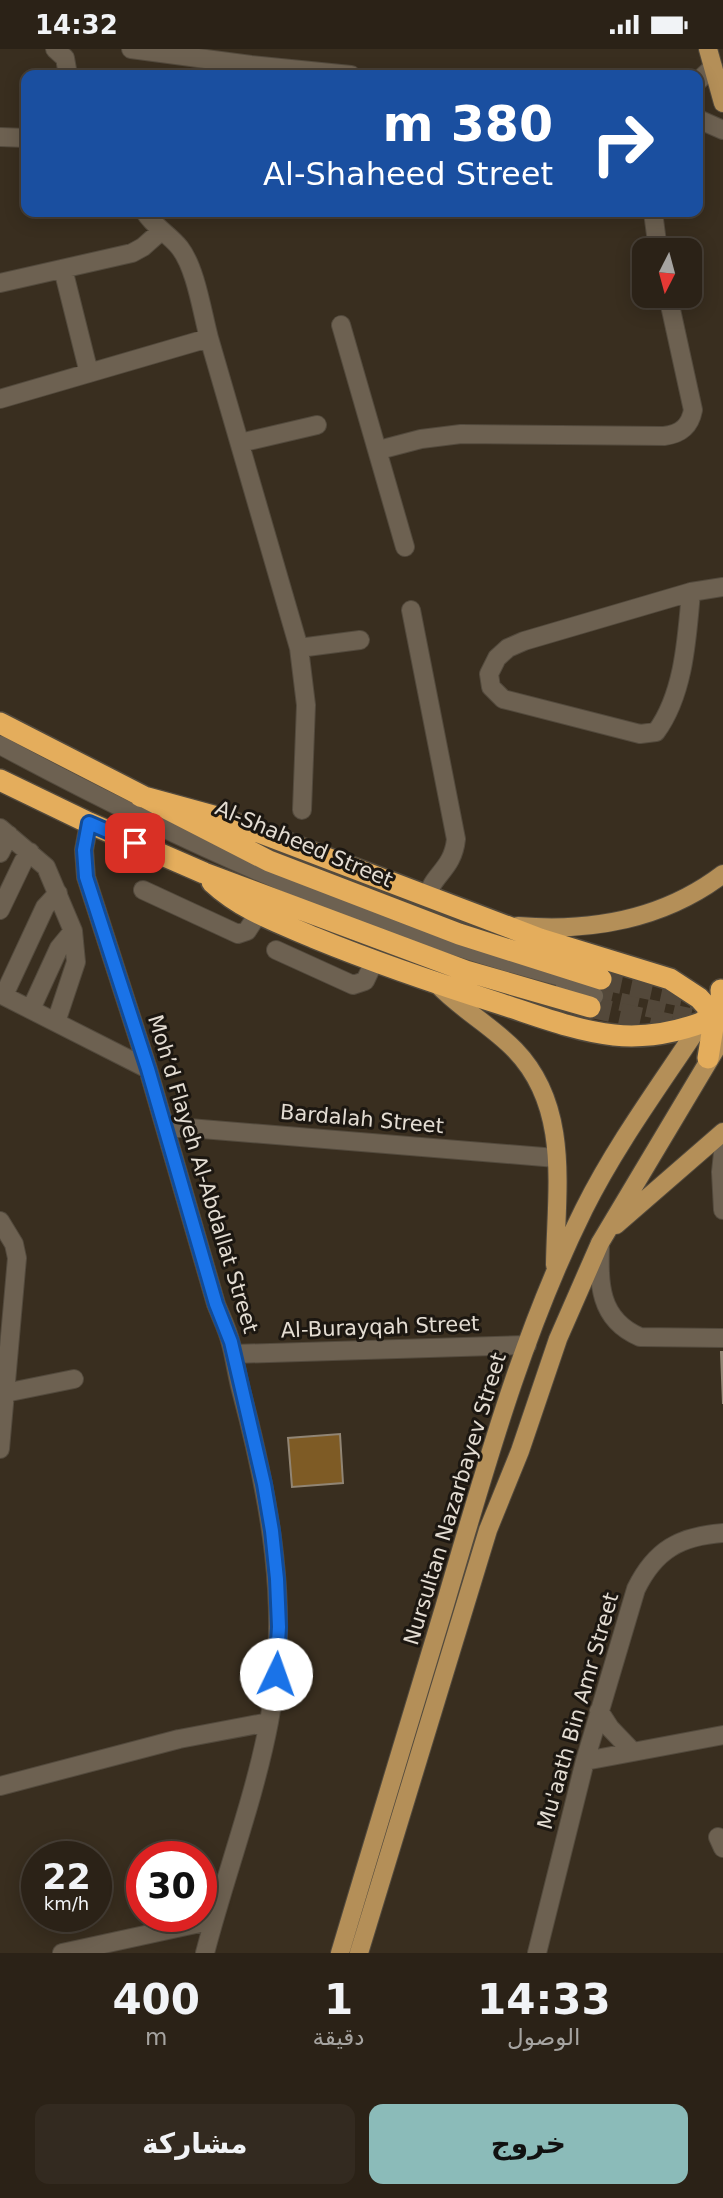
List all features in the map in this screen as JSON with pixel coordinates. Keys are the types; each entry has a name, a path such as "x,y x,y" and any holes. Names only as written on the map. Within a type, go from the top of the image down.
{"highway":[{"name":"Al-Shaheed Street","path":"0,723 237,846 596,992"},
{"path":"0,780 89,823 204,873 466,971 596,992"},
{"path":"139,796 223,819 578,952 670,979 699,998 717,1021"},
{"path":"204,873 223,892 258,914 374,962 594,1032 640,1036 717,1021"},
{"path":"708,1058 722,989"},
{"path":"687,1044 717,1021"}],"main road":[{"path":"708,49 723,103"},
{"path":"503,925 564,928 641,916 693,894 723,874"},
{"path":"437,984 461,1007 506,1041 527,1063 547,1098 556,1136 554,1277"},
{"name":"Nursultan Nazarbayev Street","path":"340,1953 492,1443 527,1345 568,1243 601,1176 687,1044"},
{"name":"Nursultan Nazarbayev Street","path":"359,1953 488,1530 520,1451 558,1339 602,1238 708,1058"},
{"path":"602,1238 723,1132"}],"street":[{"path":"131,49 301,70"},
{"path":"703,76 713,67"},
{"path":"703,121 723,130"},
{"path":"0,137 21,138"},
{"path":"149,217 180,248 188,262 299,648 306,714 302,810"},
{"path":"654,217 656,238"},
{"path":"0,283 132,253 161,231"},
{"path":"63,269 89,373"},
{"path":"379,450 421,439 461,433 664,436 681,432 691,418 693,409 671,308"},
{"path":"341,325 405,547"},
{"path":"0,399 209,338"},
{"path":"240,443 317,425"},
{"path":"691,592 687,635 674,693 668,715 656,731 640,734 503,699 491,687 489,674 497,658 508,648 524,641 691,592 723,587"},
{"path":"411,610 456,839 450,863 431,885 428,897"},
{"path":"299,648 360,641"},
{"path":"0,745 205,848 318,898 448,945 596,992"},
{"path":"0,754 187,849 297,898 447,953 596,992"},
{"name":"Moh’d Flayeh Al-Abdallat Street","path":"89,823 84,850 86,877 148,1069 216,1304 227,1329 264,1484 277,1579 279,1627 269,1722 256,1778 217,1910"},
{"path":"0,853 4,831 46,867 73,931 76,962 57,1022"},
{"path":"0,910 30,852"},
{"path":"144,890 238,934 247,931 258,914"},
{"path":"58,893 45,907 7,968 2,995 148,1069"},
{"path":"31,1009 59,948 73,931"},
{"path":"276,950 353,985 365,981 374,962"},
{"name":"Bardalah Street","path":"164,1126 556,1158"},
{"path":"723,1153 723,1210"},
{"path":"0,1221 14,1244 17,1258 0,1449"},
{"path":"602,1238 599,1275 603,1296 612,1316 629,1333 640,1338 723,1338"},
{"name":"Al-Burayqah Street","path":"233,1354 527,1345"},
{"path":"5,1392 74,1379"},
{"name":"Mu'aath Bin Amr Street","path":"537,1953 585,1761 636,1589 645,1571 664,1551 679,1542 723,1532"},
{"path":"599,1711 610,1728 633,1752"},
{"path":"0,1786 179,1739 269,1722"},
{"path":"585,1761 723,1735"},
{"path":"62,1953 159,1932"},
{"name":"Moh’d Flayeh Al-Abdallat Street","path":"205,1953 211,1932"}],"building":[{"path":"721,1352 723,1352 723,1404"},
{"path":"340,1434 343,1483 292,1487 288,1438"}],"tunnel":[{"path":"601,979 700,1000"},
{"path":"594,996 707,1021"},
{"path":"590,1007 687,1028"}],"route":[{"path":"135,843 89,823 84,850 86,877 148,1069 216,1304 231,1342 264,1484 272,1531 279,1627 276,1674"}]}
